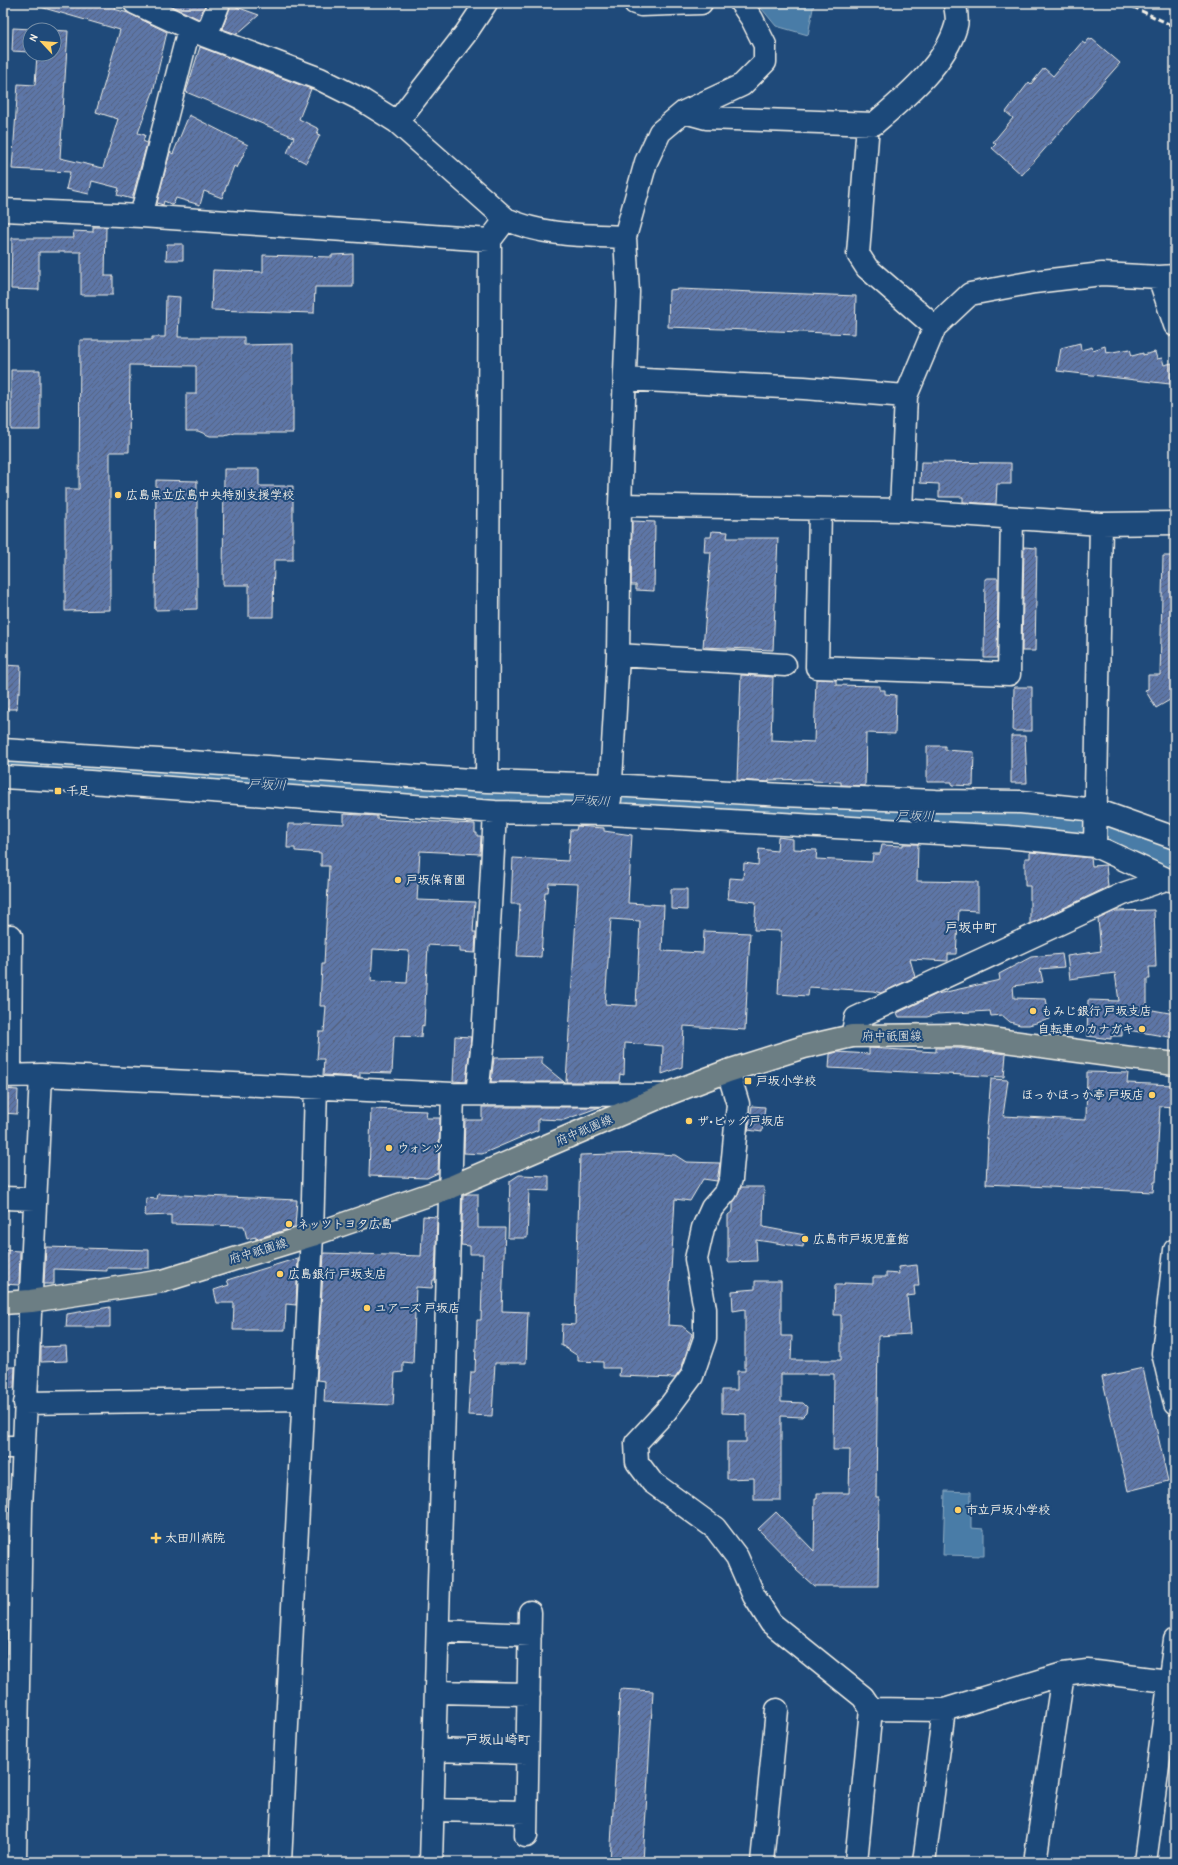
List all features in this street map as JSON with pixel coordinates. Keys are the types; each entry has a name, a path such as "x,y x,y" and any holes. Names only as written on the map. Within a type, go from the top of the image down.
{"main road":[{"name":"府中祇園線","path":"3,1303 31,1301 163,1280 312,1235 451,1187 666,1095 728,1071 804,1047 852,1036 961,1035 1175,1064"}],"street":[{"path":"135,3 198,33 320,79 362,100 397,122 506,219 521,226 555,233 625,237"},
{"path":"141,216 198,33 219,3"},
{"path":"397,122 466,33 486,3"},
{"path":"635,3 642,5 701,3"},
{"path":"610,814 618,655 620,505 628,292 625,237 646,162 660,132 684,112 742,85 765,62 765,45 752,19 741,3"},
{"path":"684,112 706,118 874,124 922,82 950,42 957,24 955,5"},
{"path":"868,124 858,235 858,254 867,268 935,327"},
{"path":"3,210 141,216 490,240"},
{"path":"487,781 490,240 506,219"},
{"path":"901,510 906,396 935,327 970,294 1034,282 1102,274 1167,276 1175,325"},
{"path":"625,379 804,388 906,396"},
{"path":"620,505 901,510 1101,524 1175,523"},
{"path":"820,508 818,667 1009,674 1012,518"},
{"path":"1096,827 1101,524"},
{"path":"618,655 785,665"},
{"path":"3,750 487,781 611,785 783,795 936,801 1021,802 1096,827 1175,838"},
{"path":"3,778 90,782 495,812 610,814 1007,837 1096,827 1170,880"},
{"path":"477,1094 483,1040 495,812"},
{"path":"852,1036 856,1018 1123,894 1170,880"},
{"path":"11,936 6,1076 41,1075 453,1094 666,1095"},
{"path":"728,1071 738,1104 732,1179 726,1192 712,1208 706,1222 696,1259 705,1309 704,1338 692,1376 666,1411 636,1443 637,1462 652,1482 715,1528 737,1557 754,1596 771,1623 863,1697 871,1709 856,1862"},
{"path":"15,1862 10,1748 13,1447 25,1403 41,1075"},
{"path":"280,1862 312,1235 316,1087"},
{"path":"431,1862 453,1094"},
{"path":"3,1198 35,1198"},
{"path":"1174,1396 1163,1353 1175,1250"},
{"path":"25,1403 303,1399"},
{"path":"526,1836 530,1612"},
{"path":"438,1631 530,1635"},
{"path":"1145,1862 1172,1681 1175,1640"},
{"path":"871,1709 944,1710 1063,1674 1087,1671 1172,1681"},
{"path":"1035,1862 1063,1674"},
{"path":"436,1692 529,1694"},
{"path":"762,1862 777,1710"},
{"path":"924,1862 944,1710"},
{"path":"434,1750 527,1753"},
{"path":"433,1810 526,1812"}],"water":[{"path":"757,3 814,3 808,35 776,26"},
{"name":"市立戸坂小学校","path":"945,1491 971,1492 971,1528 984,1529 984,1556 943,1555"}],"building":[{"path":"37,3 117,3 114,9 128,13 167,32 153,92 138,133 145,135 143,141 147,143 132,199 117,195 119,188 92,181 89,194 66,189 70,172 12,169 18,84 35,85 36,62 62,62 62,31 68,31 60,158 103,168 118,119 96,112 120,30 37,6"},
{"path":"165,3 206,3 199,19"},
{"path":"231,5 259,15 237,34 222,29"},
{"path":"13,28 22,28 22,52 12,51"},
{"path":"1089,39 1092,39 1120,63 1022,175 992,148 996,144 993,142 1013,118 1006,112 1029,82 1031,84 1044,68 1053,76 1082,42 1085,44"},
{"path":"200,47 311,89 299,119 319,129 317,134 320,135 306,163 287,153 294,137 186,92"},
{"path":"189,115 248,145 237,168 234,166 222,198 204,191 200,205 176,198 173,205 164,201 163,205 157,203 170,152 173,154"},
{"path":"93,227 106,227 105,276 113,276 113,295 81,295 81,252 39,252 39,290 11,289 12,238 74,238 73,231 93,232"},
{"path":"167,244 183,244 183,260 166,260"},
{"path":"353,254 353,287 315,287 314,313 211,310 213,270 263,272 263,255 332,257 332,255"},
{"path":"679,289 856,296 855,334 668,327 669,290"},
{"path":"166,296 180,297 178,337 244,337 244,345 293,344 293,433 235,433 225,436 210,436 198,431 186,431 186,394 196,394 196,366 130,365 129,452 110,452 110,610 65,611 65,489 79,489 80,340 152,340 152,337 165,337"},
{"path":"1080,343 1081,350 1092,347 1093,350 1105,346 1106,353 1130,349 1132,356 1155,352 1157,359 1162,358 1164,365 1172,363 1170,384 1057,371 1061,348"},
{"path":"11,370 40,370 40,430 11,430"},
{"path":"921,462 1011,463 1011,484 997,484 996,504 963,502 963,497 939,497 939,484 920,483"},
{"path":"224,469 259,469 259,486 293,486 293,560 274,560 273,617 249,617 249,585 223,585"},
{"path":"156,480 197,481 197,609 155,610"},
{"path":"632,521 655,522 654,591 636,590 636,585 631,585"},
{"path":"712,531 728,532 727,538 778,538 773,650 703,647 711,552 704,552 705,537 711,537"},
{"path":"1024,547 1037,548 1035,651 1022,651"},
{"path":"1163,556 1175,556 1175,697 1156,708 1145,690 1148,689 1148,675 1160,675"},
{"path":"998,578 997,658 984,658 985,579"},
{"path":"3,665 21,666 20,693 18,693 17,709 3,709"},
{"path":"741,675 773,677 771,740 814,742 816,679 836,680 836,685 880,686 880,690 885,690 885,694 896,695 895,734 866,733 865,786 841,785 841,782 812,781 812,779 769,780 769,782 737,780"},
{"path":"1014,687 1032,687 1032,731 1013,731"},
{"path":"1011,736 1025,736 1027,783 1011,783"},
{"path":"927,746 945,746 945,750 974,752 973,786 952,785 952,782 927,782"},
{"path":"344,814 377,816 377,819 475,824 475,833 477,833 477,836 481,836 480,854 420,851 417,900 475,902 473,932 476,932 475,953 460,952 460,947 428,945 424,1026 422,1025 421,1037 394,1036 392,1073 360,1072 360,1077 323,1075 324,1059 317,1059 319,1032 324,1032 326,1006 320,1006 322,964 324,964 329,866 321,866 321,853 295,851 295,848 287,848 288,824 302,824 306,822 344,824","holes":["373,949 409,951 407,983 371,981"]},
{"path":"577,826 604,828 604,831 632,835 628,903 664,905 662,951 703,953 704,931 750,933 745,1030 684,1026 682,1067 662,1074 663,1046 625,1043 624,1075 620,1074 619,1082 566,1082 578,884 549,883 548,892 545,892 541,957 517,956 520,904 511,904 513,858 568,861 570,830 576,830","holes":["611,919 640,921 636,1006 605,1004"]},
{"path":"778,837 793,839 793,849 817,850 816,859 872,862 873,854 880,854 882,845 903,846 903,844 918,844 917,881 978,882 978,911 959,910 956,954 948,954 948,961 910,959 915,977 881,993 873,991 809,987 808,996 778,994 781,931 754,930 756,902 728,899 730,878 743,879 744,863 758,865 759,849 777,851"},
{"path":"1030,852 1091,858 1092,866 1106,865 1108,887 1030,924 1030,886 1025,886 1025,858 1030,858"},
{"path":"671,889 687,889 687,910 671,909"},
{"path":"1154,910 1156,967 1149,967 1150,979 1147,979 1147,1009 1175,1014 1175,1038 1122,1029 1122,1036 1111,1036 1111,1039 1087,1036 1088,1000 1119,1001 1115,973 1070,979 1067,956 1101,951 1098,919 1115,911"},
{"path":"1062,954 1064,967 1040,969 1043,982 1013,986 1014,998 1046,999 1050,1019 1029,1025 1020,1025 1010,1022 1002,1015 991,1016 990,1011 937,1014 927,1017 899,1017 897,1013 937,994 1000,980 999,974 1031,957"},
{"path":"455,1036 471,1037 466,1082 453,1081"},
{"path":"869,1048 936,1052 936,1048 958,1048 1006,1054 1004,1077 829,1068 830,1054 837,1052 869,1054"},
{"path":"542,1057 542,1064 564,1082 491,1082 494,1058"},
{"path":"1087,1072 1128,1073 1127,1083 1174,1085 1173,1107 1160,1106 1156,1182 1154,1182 1153,1192 986,1184 988,1138 986,1138 991,1079 1008,1080 1003,1116 1086,1120"},
{"path":"3,1089 18,1090 17,1114 3,1113"},
{"path":"752,1106 765,1107 762,1132 748,1130"},
{"path":"482,1107 600,1107 564,1120 538,1119 538,1130 482,1154 464,1153 465,1120 482,1120"},
{"path":"371,1109 427,1111 426,1118 440,1118 438,1173 427,1178 369,1176"},
{"path":"646,1153 675,1155 686,1162 720,1163 717,1181 703,1179 690,1201 675,1199 668,1325 682,1326 692,1334 681,1370 675,1378 619,1376 620,1368 603,1368 603,1362 578,1361 578,1356 561,1345 562,1324 575,1325 580,1155"},
{"path":"519,1175 549,1176 549,1191 529,1190 527,1238 508,1238 510,1181"},
{"path":"741,1187 764,1187 763,1227 805,1235 803,1247 756,1240 757,1261 728,1262 728,1215 733,1211 733,1203"},
{"path":"158,1194 297,1200 295,1227 256,1239 256,1237 247,1239 244,1226 171,1224 171,1215 145,1216 146,1198 157,1199"},
{"path":"467,1194 478,1194 478,1228 505,1228 502,1311 528,1312 526,1363 495,1363 492,1416 468,1415 471,1372 475,1372 477,1320 481,1320 483,1254 470,1254 470,1246 461,1245 463,1196"},
{"path":"423,1216 437,1217 435,1280 433,1280 432,1288 416,1287 413,1363 403,1362 403,1372 395,1373 393,1405 324,1402 325,1381 317,1380 324,1253 421,1256"},
{"path":"46,1247 149,1250 149,1268 107,1268 107,1271 54,1269 54,1284 44,1284"},
{"path":"3,1250 20,1251 19,1285 3,1284"},
{"path":"298,1258 296,1305 286,1304 285,1330 233,1330 234,1303 217,1303 214,1290 229,1285 227,1280"},
{"path":"917,1265 919,1286 914,1286 915,1295 907,1296 910,1334 878,1336 876,1497 879,1497 878,1586 814,1586 796,1570 797,1569 758,1529 776,1512 814,1551 815,1498 817,1498 817,1493 849,1493 850,1450 833,1450 834,1374 781,1374 781,1402 803,1403 807,1407 806,1413 802,1417 781,1416 781,1500 754,1500 754,1478 727,1479 727,1442 746,1442 746,1414 722,1413 722,1390 737,1390 737,1371 745,1371 745,1309 733,1311 732,1291 755,1289 755,1281 781,1281 781,1336 792,1336 791,1360 841,1360 841,1315 834,1315 835,1285 844,1285 844,1283 873,1284 873,1277 886,1277 886,1273 899,1274 898,1267"},
{"path":"110,1307 110,1327 66,1327 67,1314"},
{"path":"66,1346 67,1361 41,1362 41,1347"},
{"path":"3,1367 15,1367 14,1388 3,1388"},
{"path":"1143,1368 1168,1481 1128,1491 1102,1377"},
{"path":"620,1689 653,1691 643,1862 610,1862"}],"waterway":[{"name":"戸坂川","path":"3,765 75,765 163,777 261,784 375,787 786,812 984,816 1075,823 1154,846 1175,854"}],"railway":[{"path":"1125,3 1175,27"}],"place":[{"name":"広島県立広島中央特別支援学校","path":"118,495"},
{"name":"千足","path":"58,791"},
{"name":"戸坂保育園","path":"398,880"},
{"name":"もみじ銀行 戸坂支店","path":"1033,1011"},
{"name":"自転車のカナガキ","path":"1142,1029"},
{"name":"戸坂小学校","path":"748,1081"},
{"name":"ほっかほっか亭 戸坂店","path":"1152,1095"},
{"name":"ザ•ビッグ戸坂店","path":"689,1121"},
{"name":"ウォンツ","path":"389,1148"},
{"name":"ネッツトヨタ広島","path":"289,1224"},
{"name":"広島市戸坂児童館","path":"805,1239"},
{"name":"広島銀行 戸坂支店","path":"280,1274"},
{"name":"ユアーズ 戸坂店","path":"367,1308"},
{"name":"市立戸坂小学校","path":"958,1510"},
{"name":"太田川病院","path":"156,1538"}],"district":[{"name":"戸坂中町","path":"971,927"},
{"name":"戸坂山崎町","path":"498,1739"}]}
